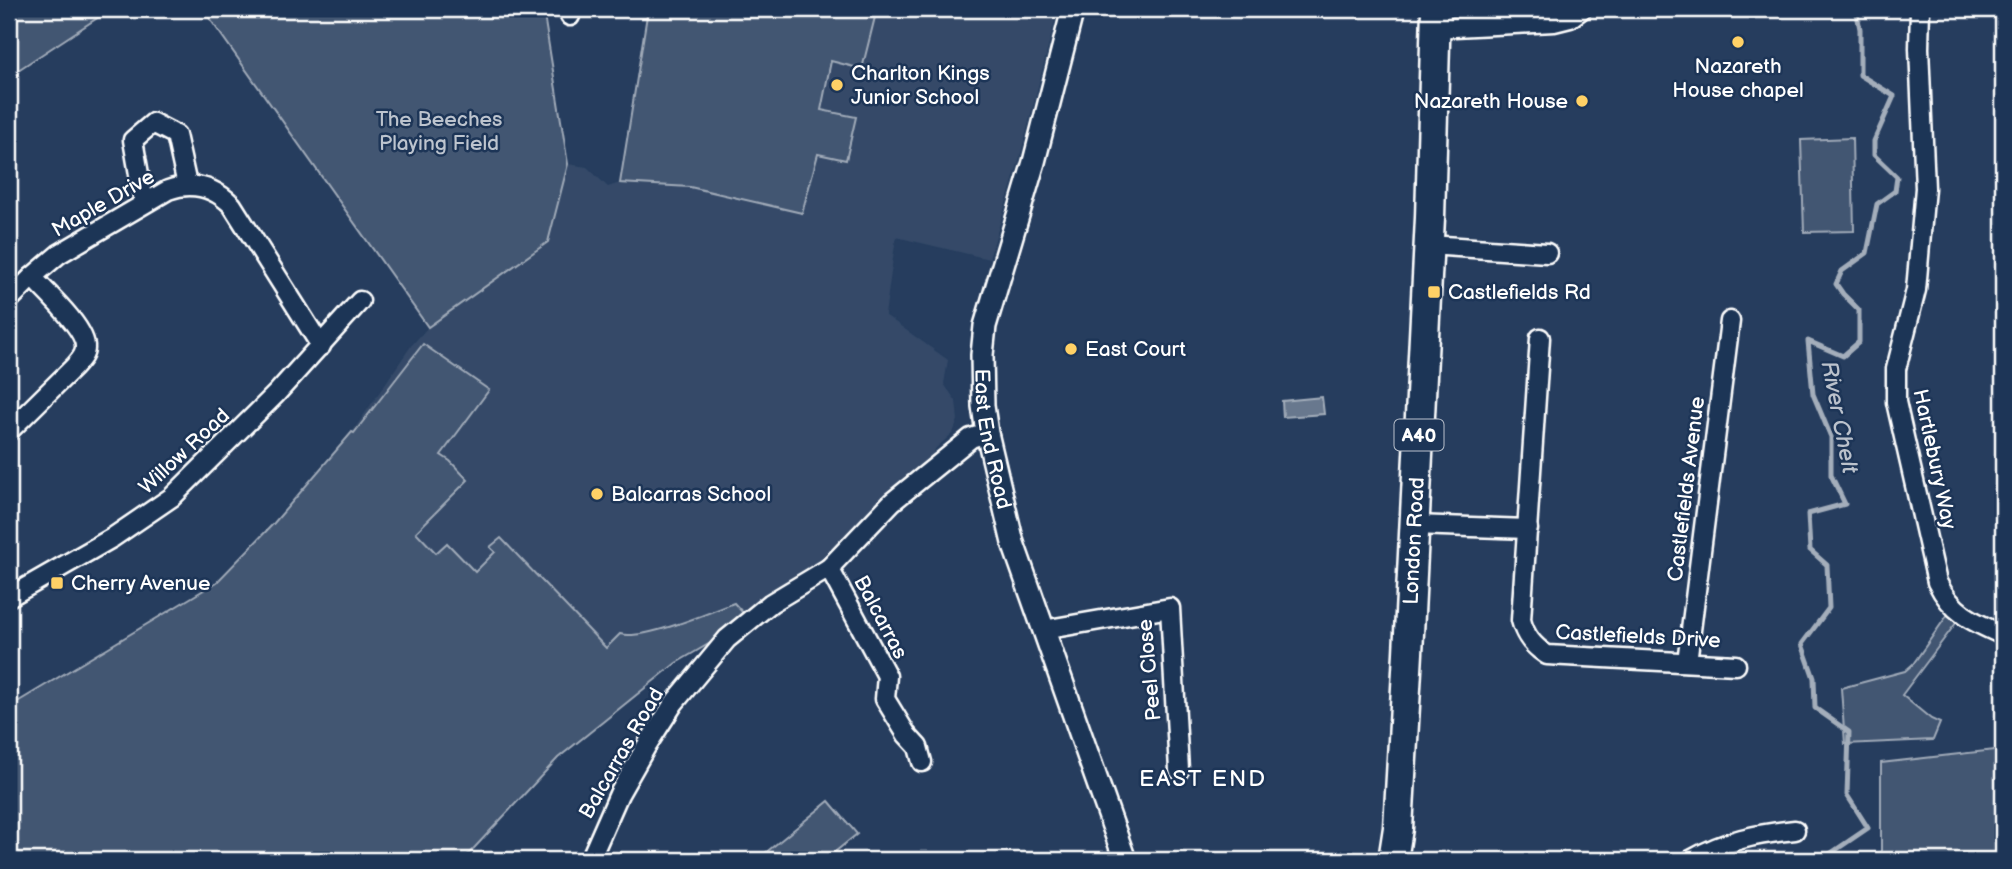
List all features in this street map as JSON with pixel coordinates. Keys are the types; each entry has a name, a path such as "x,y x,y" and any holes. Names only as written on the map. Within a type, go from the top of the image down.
{"highway":[{"name":"London Road","path":"1392,860 1398,828 1415,525 1429,245 1436,18"}],"street":[{"name":"East End Road","path":"1073,9 1034,162 985,326 981,378 987,433 1013,543 1125,860"},
{"path":"1436,18 1553,22 1570,18 1582,9"},
{"name":"Hartlebury Way","path":"1920,9 1925,188 1916,290 1896,369 1896,402 1937,582 1957,611 2003,635"},
{"path":"144,203 133,140 153,123 176,135 187,185"},
{"name":"Maple Drive","path":"9,300 59,254 168,190 187,185 197,186 216,192 232,205 320,346"},
{"path":"1429,245 1547,253"},
{"path":"9,431 74,367 83,356 86,344 81,332 32,278"},
{"name":"Willow Road","path":"9,597 112,538 172,497 320,346 360,301"},
{"name":"Castlefields Avenue","path":"1687,662 1730,321"},
{"path":"1415,525 1528,529 1540,338"},
{"name":"Balcarras Road","path":"590,860 619,794 674,703 727,639 771,603 829,568 892,502 971,438 987,433"},
{"name":"Castlefields Drive","path":"1528,529 1521,620 1527,636 1539,650 1547,655 1736,665"},
{"name":"Balcarras","path":"829,568 887,676 885,699 907,735 918,747 922,762"},
{"name":"Peel Close","path":"1043,630 1170,608 1179,770"},
{"path":"1691,860 1742,837 1795,830"}],"shaded area":[{"name":"Balcarras School","path":"648,9 1058,9 1019,161 989,259 896,237 885,315 948,360 944,384 956,401 958,420 953,433 936,448 926,466 824,561 774,594 724,635 676,663 558,758 463,860 9,860 9,707 217,582 274,523 346,441 411,346 428,327 548,242 568,164 587,167 608,187 620,183"},
{"path":"1322,397 1324,414 1283,417 1282,401"}],"green space":[{"path":"9,9 111,9 9,76"},
{"name":"The Beeches Playing Field","path":"203,9 543,9 568,164 548,242 428,327"},
{"path":"648,9 877,9 862,69 831,61 821,110 856,117 846,160 818,154 802,213 690,187 620,183"},
{"path":"1852,138 1854,231 1804,232 1801,140"},
{"path":"423,344 489,390 441,455 468,480 416,532 436,553 447,543 475,572 495,552 490,547 501,538 606,648 620,634 660,630 734,603 745,615 724,635 676,663 558,758 463,860 9,860 9,707 217,582 274,523 352,432 354,433"},
{"path":"1953,607 1962,615 1902,695 1931,719 1940,723 1933,740 1845,744 1841,688 1905,671 1913,664"},
{"path":"2003,749 2003,860 1881,860 1881,763"},
{"path":"829,801 857,834 825,860 770,860 764,854"}],"waterway":[{"name":"River Chelt","path":"1821,860 1868,828 1847,795 1849,732 1815,708 1814,678 1802,644 1829,608 1827,565 1810,550 1808,514 1845,504 1831,475 1831,437 1813,394 1808,341 1843,356 1859,342 1859,310 1836,284 1842,271 1867,253 1877,204 1895,191 1897,177 1874,155 1874,141 1894,96 1860,75 1860,29 1856,9"}],"place":[{"name":"Nazareth House chapel","path":"1738,42"},
{"name":"Charlton Kings Junior School","path":"837,85"},
{"name":"Nazareth House","path":"1582,101"},
{"name":"Castlefields Rd","path":"1434,292"},
{"name":"East Court","path":"1071,349"},
{"name":"Balcarras School","path":"597,494"},
{"name":"Cherry Avenue","path":"57,583"}],"district":[{"name":"EAST END","path":"1203,778"}]}
